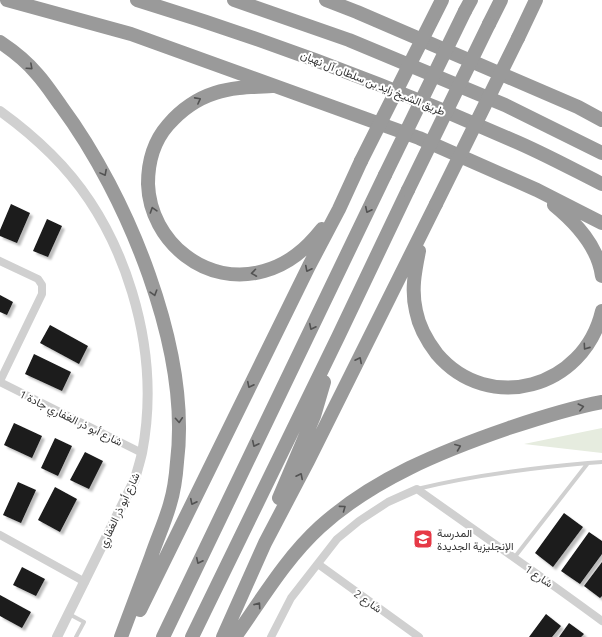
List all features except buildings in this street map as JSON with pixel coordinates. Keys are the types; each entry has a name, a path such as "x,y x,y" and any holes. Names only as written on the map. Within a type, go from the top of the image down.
{"highway":[{"path":"7,0 131,34 419,138 537,190 602,223"},
{"name":"طريق الشيخ زايد بن سلطان آل نهيان","path":"138,0 294,51 370,80 513,140 602,184"},
{"path":"234,0 349,40 505,105 602,153"},
{"path":"326,0 578,107 602,120"},
{"path":"338,0 357,12"},
{"path":"126,637 442,0"},
{"path":"192,637 501,0"},
{"path":"223,637 265,543 422,234 536,3"},
{"path":"163,637 468,6"},
{"path":"0,42 36,73 68,115 95,157 116,197 144,264 162,318 171,354 176,388 179,428 178,462 170,504 121,637"},
{"path":"278,86 234,89 216,92 193,102 180,112 170,123 161,134 154,149 149,171 150,198 157,222 173,245 197,264 220,272 248,274 272,269 297,255 313,241 339,209"},
{"path":"578,107 602,113"},
{"path":"537,190 571,219 585,236 596,253 602,276"},
{"path":"422,234 414,282 414,301 418,318 429,343 441,358 453,370 470,379 488,386 510,388 532,385 552,378 572,363 588,346 598,325 602,311"},
{"path":"265,543 277,505 314,416 338,337"},
{"path":"235,637 300,548 330,518 357,498 390,478 454,448 524,423 602,402"}],"street":[{"name":"شارع أبو ذر الغفاري","path":"0,111 22,128 52,155 78,186 101,219 119,255 133,293 142,332 147,372 147,413 142,453 135,479 57,637"},
{"name":"شارع أبو ذر الغفاري جادة 1","path":"0,262 38,279 42,285 42,294 0,382 142,453"},
{"path":"271,637 291,598 337,539 359,521 388,502 417,489"},
{"name":"شارع 1","path":"417,489 602,621"},
{"path":"0,537 85,582"},
{"name":"شارع 2","path":"318,564 419,637"}],"lane":[{"path":"417,489 452,480 530,468 602,462"},
{"path":"514,559 588,463"},
{"path":"69,614 84,622 76,637"}],"shaded area":[{"path":"602,428 602,453 524,444"}],"place":[{"name":"المدرسة الإنجليزية الجديدة","path":"423,539"}]}
